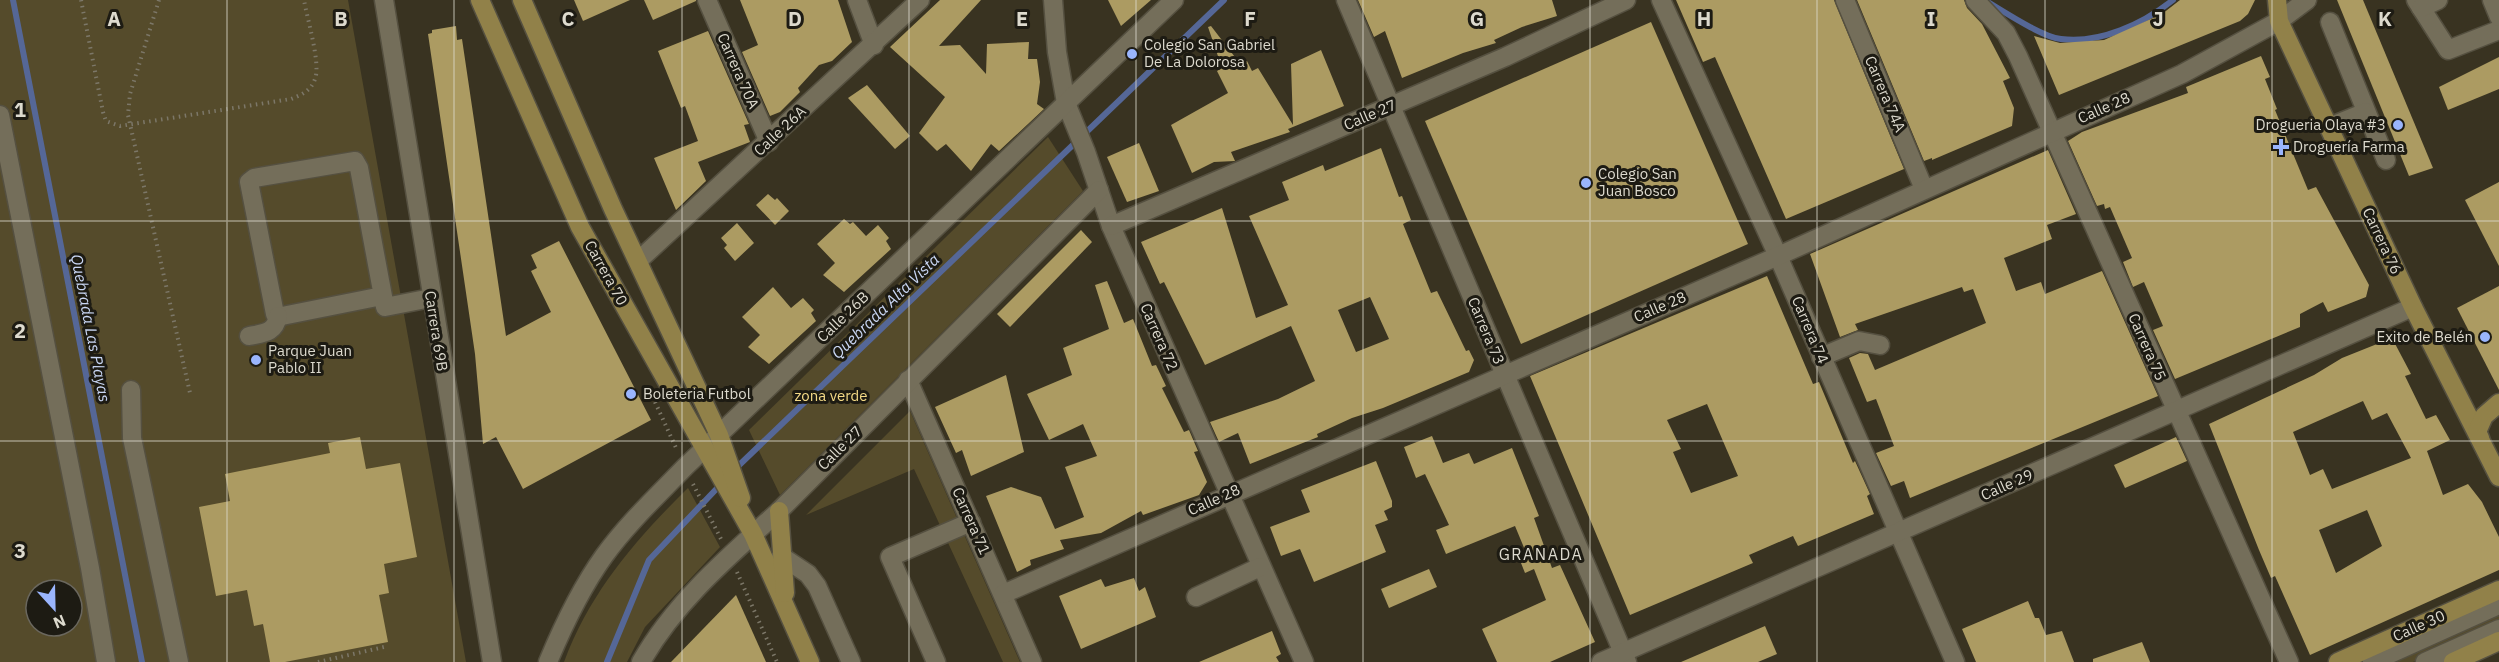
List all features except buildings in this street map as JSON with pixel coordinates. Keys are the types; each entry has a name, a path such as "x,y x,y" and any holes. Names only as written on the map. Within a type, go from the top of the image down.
{"main road":[{"name":"Carrera 70","path":"480,0 580,227 704,450 722,465"},
{"name":"Carrera 70","path":"522,0 613,209 719,435 722,465 810,662"},
{"name":"Carrera 76","path":"2277,0 2279,21 2413,307 2499,477"},
{"path":"2458,396 2464,403 2475,405 2498,403"},
{"path":"2480,440 2477,432 2480,424 2498,403"},
{"path":"779,511 787,610"},
{"name":"Calle 30","path":"2338,662 2499,590"},
{"path":"2453,662 2499,641"}],"street":[{"name":"Carrera 69B","path":"384,0 492,662"},
{"name":"Carrera 70A","path":"707,0 769,142"},
{"path":"857,0 874,45"},
{"name":"Calle 26A","path":"638,261 920,0"},
{"name":"Carrera 72","path":"1053,0 1057,52 1069,111 1086,152 1111,226 1304,662"},
{"name":"Calle 26B","path":"548,662 579,598 604,557 630,525 719,435 1069,111 1174,0"},
{"name":"Carrera 73","path":"1346,0 1625,657"},
{"name":"Calle 27","path":"1111,226 1391,106 1626,0"},
{"name":"Carrera 74","path":"1661,0 1778,256 1954,662"},
{"name":"Carrera 74A","path":"1845,0 1924,189"},
{"name":"Carrera 75","path":"1975,0 2006,33 2289,662"},
{"name":"Calle 28","path":"1003,594 1778,256 2182,74 2279,21 2307,0"},
{"path":"2438,0 2418,4 2448,50 2499,30"},
{"path":"2492,0 2499,17"},
{"path":"2330,22 2386,160"},
{"path":"2329,127 2367,112"},
{"path":"0,114 88,556 106,662"},
{"path":"249,336 270,332 276,325 278,316 272,308 249,182 254,178 349,160 355,161 359,168 386,308 431,298"},
{"name":"Calle 27","path":"641,662 666,622 729,555 779,511 1099,190"},
{"path":"278,316 382,296"},
{"name":"Calle 29","path":"1601,662 1625,657 1898,532 2413,307"},
{"path":"1821,357 1859,341 1880,345"},
{"name":"Carrera 71","path":"908,380 1032,662"},
{"path":"131,390 132,438 179,662"},
{"path":"936,662 887,549 971,522"},
{"path":"781,556 808,574 817,586 851,662"},
{"path":"1196,597 1260,567"},
{"path":"2372,662 2499,605"},
{"path":"2425,662 2499,629"}],"path":[{"path":"81,0 103,112 106,121 113,125 130,125 291,99 303,94 316,78 316,66 304,0"},
{"path":"159,0 130,94 130,125 190,393"},
{"path":"697,491 709,516"},
{"path":"735,567 777,662"},
{"path":"318,662 336,660 384,647"}],"green space":[{"name":"Parque Juan Pablo II","path":"0,0 348,0 466,662 0,662"},
{"name":"zona verde","path":"1048,137 1083,191 780,495 749,430"},
{"path":"910,411 1020,662 1003,662 914,469 806,515"},
{"path":"688,488 720,547 645,627 627,662 564,662 587,612 616,568 650,527"},
{"path":"2499,612 2499,623 2413,662 2388,662"}],"waterway":[{"name":"Quebrada Las Playas","path":"13,0 142,662"},
{"name":"Quebrada Alta Vista","path":"733,471 1224,0"},
{"name":"Quebrada Alta Vista","path":"1986,1 2044,34 2076,40 2106,35 2135,24 2173,0"},
{"name":"Quebrada Alta Vista","path":"607,662 649,560 722,483"}],"place":[{"name":"Colegio San Gabriel De La Dolorosa","path":"1132,54"},
{"name":"Drogueria Olaya #3","path":"2398,125"},
{"name":"Droguería Farma","path":"2281,147"},
{"name":"Colegio San Juan Bosco","path":"1586,183"},
{"name":"Exito de Belén","path":"2485,337"},
{"name":"Parque Juan Pablo II","path":"256,360"},
{"name":"Boleteria Futbol","path":"631,394"}],"district":[{"name":"GRANADA","path":"1541,554"}]}
